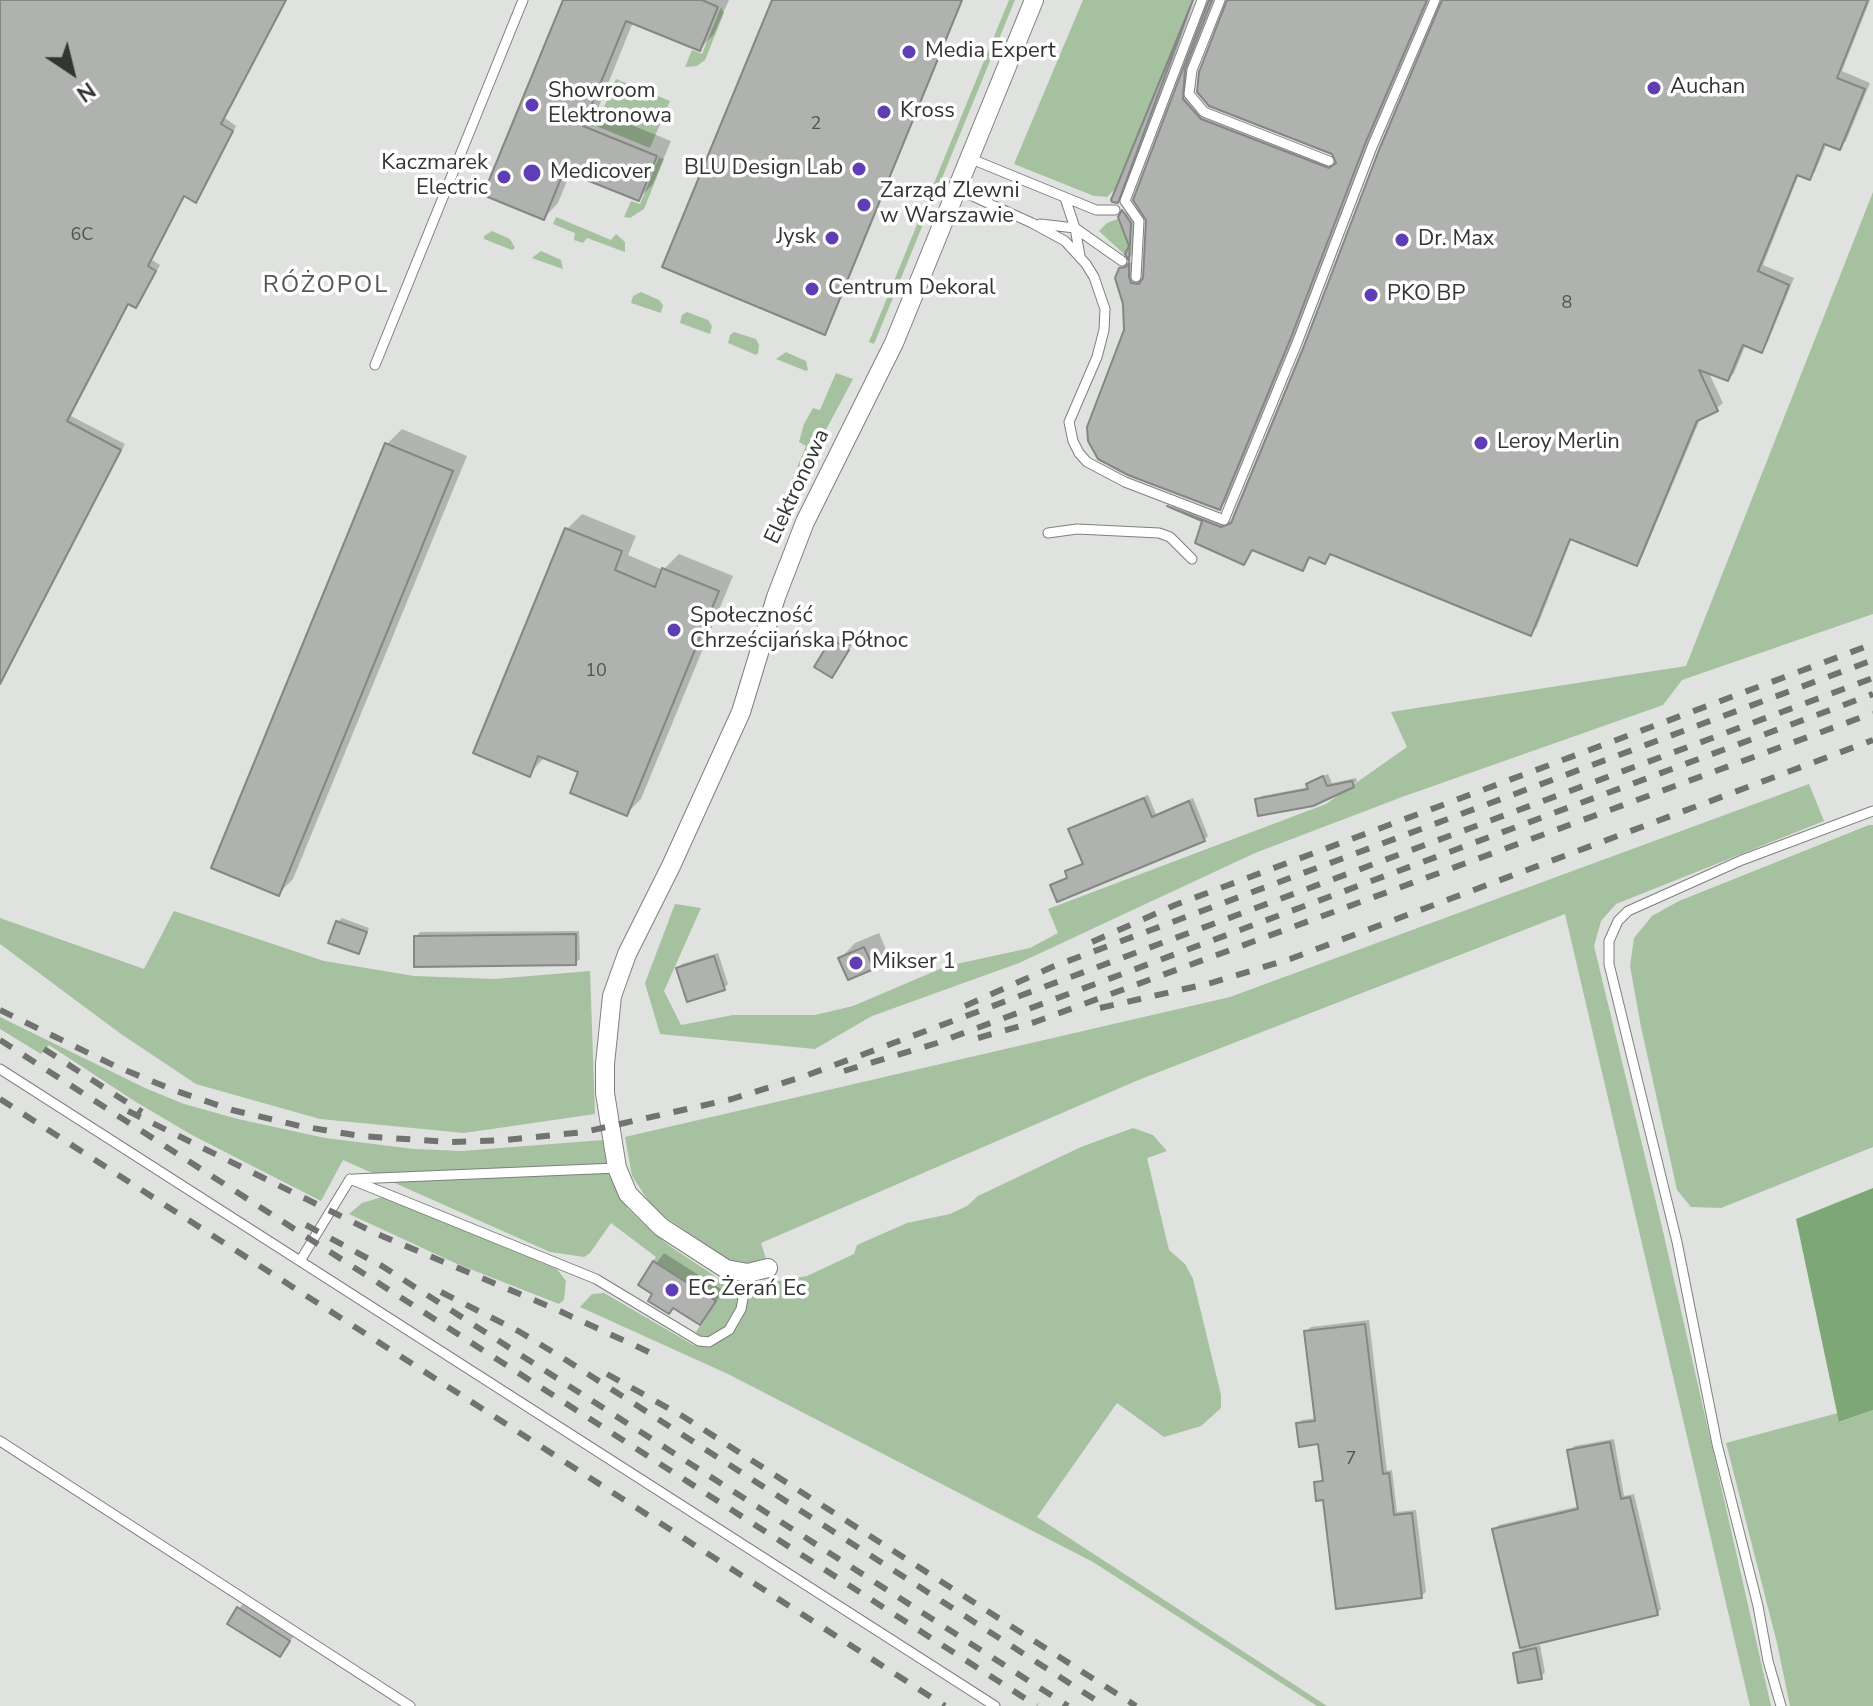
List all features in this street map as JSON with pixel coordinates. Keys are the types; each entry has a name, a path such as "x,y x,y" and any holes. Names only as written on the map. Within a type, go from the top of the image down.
{"street":[{"name":"Elektronowa","path":"617,1168 605,1093 612,996 627,954 741,712 776,597 805,522 894,343 1034,0"},
{"path":"617,1168 628,1194 661,1227 726,1269 748,1273 768,1268"}],"lane":[{"path":"375,365 523,0"},
{"path":"1136,277 1139,221 1125,201 1202,0"},
{"path":"1220,0 1192,70 1189,94 1204,112 1329,161"},
{"path":"957,189 1065,241 1080,256 1101,291 1105,309 1104,330 1097,357 1069,422 1079,453 1098,469 1125,482 1224,520 1297,343 1372,147 1435,0"},
{"path":"969,158 1096,210 1115,210"},
{"path":"1065,198 1080,256"},
{"path":"1032,223 1075,228 1122,261"},
{"path":"1048,533 1077,529 1159,533 1170,537 1192,559"},
{"path":"1781,1706 1717,1444 1677,1242 1609,964 1609,941 1618,921 1628,911 1742,860 1873,811"},
{"path":"0,1069 995,1706"},
{"path":"350,1179 617,1168"},
{"path":"300,1261 350,1179"},
{"path":"350,1179 596,1279 699,1341 709,1342 729,1330 741,1309 748,1273"},
{"path":"0,1441 410,1706"}],"shaded area":[{"path":"1009,0 1015,0 874,344 869,342"},
{"path":"1083,0 1193,0 1114,190 1107,197 1094,196 1014,164"},
{"path":"721,7 724,13 705,60 697,66 685,67 692,50 702,54"},
{"path":"616,79 670,101 650,148 596,126"},
{"path":"659,157 664,159 644,209 630,218 624,217 631,201 640,204"},
{"path":"1873,192 1873,614 1682,680 1663,705 1402,797 1255,853 1019,963 872,1016 815,1049 660,1034 645,983 675,904 701,908 664,991 681,1025 733,1015 815,1015 853,1006 947,966 1030,948 1058,933 1048,909 1326,804 1407,747 1391,712 1686,666"},
{"path":"556,217 611,240 616,234 625,242 625,252 587,238 583,243 574,240 575,233 553,224"},
{"path":"1118,219 1129,246 1125,255 1099,231 1107,223"},
{"path":"492,231 510,239 515,248 512,250 484,239"},
{"path":"541,251 561,260 563,269 532,258"},
{"path":"641,292 659,300 663,305 661,313 631,303 633,296"},
{"path":"687,312 708,320 712,326 710,334 680,323 682,315"},
{"path":"734,332 756,339 758,353 756,355 728,343"},
{"path":"786,352 806,361 808,370 776,359"},
{"path":"836,373 853,379 779,518 777,515 806,446 799,442 804,424 813,408 820,410"},
{"path":"1809,784 1824,821 1616,904 1601,921 1594,946 1662,1227 1771,1706 1750,1706 1565,914 1136,1081 761,1243 766,1259 748,1265 728,1259 665,1217 651,1205 632,1176 625,1137 1230,997"},
{"path":"1873,825 1873,1147 1721,1208 1691,1207 1677,1190 1641,1027 1630,966 1634,938 1652,916 1679,901"},
{"path":"174,911 324,961 414,976 494,979 590,971 595,1114 464,1133 320,1119 196,1084 121,1034 0,944 0,918 144,969"},
{"path":"0,1017 184,1104 325,1138 414,1149 462,1151 603,1140 610,1176 628,1209 674,1249 721,1280 737,1286 807,1276 854,1254 857,1245 907,1223 950,1214 967,1206 978,1196 1081,1147 1133,1128 1153,1135 1167,1151 1147,1158 1169,1250 1185,1264 1193,1279 1221,1395 1221,1408 1201,1426 1164,1437 1117,1403 1037,1517 1327,1706 1317,1706 1093,1562 728,1374 580,1307 592,1294 604,1293 695,1346 700,1338 696,1332 715,1301 653,1261 656,1257 611,1223 584,1257 550,1252 343,1160 321,1201 192,1135 49,1045 41,1054 0,1029"},
{"path":"1873,1188 1873,1410 1839,1422 1796,1219"},
{"path":"382,1197 557,1269 566,1281 564,1300 559,1304 455,1263 349,1214 362,1203"},
{"path":"1873,1410 1873,1706 1790,1706 1726,1443 1838,1413 1840,1422"}],"building":[{"path":"0,0 286,0 221,124 233,131 196,203 184,196 148,266 156,271 136,308 128,304 67,421 121,450 0,684"},
{"path":"563,0 702,0 718,7 700,51 626,21 583,126 657,156 639,201 564,171 544,220 483,195"},
{"path":"772,0 962,0 825,335 662,267"},
{"path":"1193,0 1118,203 1112,202 1111,200"},
{"path":"1209,0 1212,0 1185,69 1183,99 1201,119 1329,168 1336,163 1332,154 1209,106 1197,92 1199,72 1227,0 1427,0 1365,144 1290,340 1220,510 1128,475 1098,459 1088,441 1087,427 1124,330 1123,304 1115,278 1119,268 1129,263 1131,283 1139,284 1143,278 1146,220 1133,200"},
{"path":"1442,0 1868,0 1837,78 1865,89 1840,150 1824,144 1810,180 1797,175 1758,271 1789,285 1762,353 1743,345 1728,381 1699,370 1718,411 1697,421 1637,566 1570,539 1531,636 1330,554 1325,564 1309,557 1303,571 1252,550 1244,565 1195,543 1202,521 1167,506 1221,527 1231,523"},
{"path":"1122,210 1131,223 1129,261 1125,254 1129,246 1118,217"},
{"path":"385,443 453,471 279,896 211,868"},
{"path":"565,528 622,551 615,570 655,587 662,568 719,591 627,816 570,793 578,772 538,756 530,777 473,753"},
{"path":"831,639 849,650 832,678 814,667"},
{"path":"1323,776 1327,786 1352,781 1354,787 1313,806 1258,816 1255,799 1308,789 1306,784"},
{"path":"1144,798 1152,817 1189,801 1205,841 1057,902 1050,885 1067,878 1065,871 1083,864 1068,829"},
{"path":"336,921 367,932 359,954 328,943"},
{"path":"576,934 576,965 414,967 414,936"},
{"name":"Mikser 1","path":"864,947 874,969 848,980 838,958"},
{"path":"714,956 725,990 687,1002 676,968"},
{"name":"EC Żerań Ec","path":"653,1261 716,1301 700,1325 673,1308 669,1314 648,1301 652,1294 638,1285"},
{"path":"1365,1324 1383,1474 1389,1473 1394,1515 1412,1513 1422,1598 1336,1609 1323,1500 1316,1501 1314,1482 1323,1481 1318,1444 1299,1447 1296,1423 1315,1421 1304,1331"},
{"path":"1610,1442 1621,1499 1630,1497 1658,1615 1520,1648 1492,1529 1578,1509 1567,1450"},
{"path":"237,1607 290,1641 280,1657 227,1624"},
{"path":"1536,1648 1542,1679 1518,1683 1513,1653"}],"railway":[{"path":"1092,942 1175,905 1873,644"},
{"path":"965,1006 1052,967 1873,660"},
{"path":"0,1010 115,1066 176,1091 232,1110 300,1126 360,1136 450,1142 584,1132 732,1099 805,1076 1873,678"},
{"path":"844,1071 937,1043 1873,694"},
{"path":"978,1038 1035,1022 1873,713"},
{"path":"1100,1008 1211,983 1290,959 1873,740"},
{"path":"0,1040 1037,1706"},
{"path":"44,1049 142,1112"},
{"path":"0,1099 945,1706"},
{"path":"128,1111 375,1233 649,1352"},
{"path":"306,1225 382,1266 1068,1706"},
{"path":"441,1292 520,1332 566,1360 1105,1706"},
{"path":"607,1374 684,1417 1136,1706"}],"place":[{"name":"Media Expert","path":"909,52"},
{"name":"Auchan","path":"1654,88"},
{"name":"Showroom Elektronowa","path":"532,105"},
{"name":"Kross","path":"884,112"},
{"name":"BLU Design Lab","path":"859,169"},
{"name":"Medicover","path":"532,173"},
{"name":"Kaczmarek Electric","path":"504,177"},
{"name":"Zarząd Zlewni w Warszawie","path":"864,205"},
{"name":"Jysk","path":"832,238"},
{"name":"Dr. Max","path":"1402,240"},
{"name":"Centrum Dekoral","path":"812,289"},
{"name":"PKO BP","path":"1371,295"},
{"name":"Leroy Merlin","path":"1481,443"},
{"name":"Społeczność Chrześcijańska Północ","path":"674,630"},
{"name":"Mikser 1","path":"856,963"},
{"name":"EC Żerań Ec","path":"672,1290"}],"district":[{"name":"RÓŻOPOL","path":"326,286"}]}
